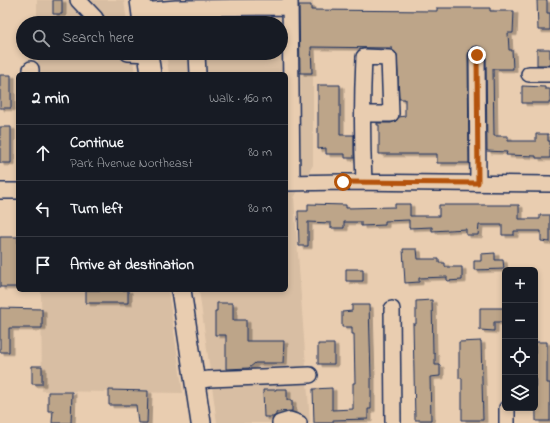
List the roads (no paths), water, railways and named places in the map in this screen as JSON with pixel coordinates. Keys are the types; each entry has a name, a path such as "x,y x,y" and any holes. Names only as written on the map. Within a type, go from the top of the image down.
{"main road":[{"path":"149,60 151,72"},
{"path":"182,292 200,423"}],"street":[{"path":"78,0 93,16"},
{"path":"142,11 290,4 288,90 289,183 364,182 550,184"},
{"path":"196,8 196,16"},
{"path":"477,55 478,183"},
{"path":"197,60 198,72"},
{"path":"528,74 550,74"},
{"path":"363,114 364,182"},
{"path":"0,191 16,191"},
{"path":"392,309 393,423"},
{"path":"195,382 209,379 310,375"},
{"path":"507,411 507,423"},
{"path":"280,423 290,420 299,423"}]}
